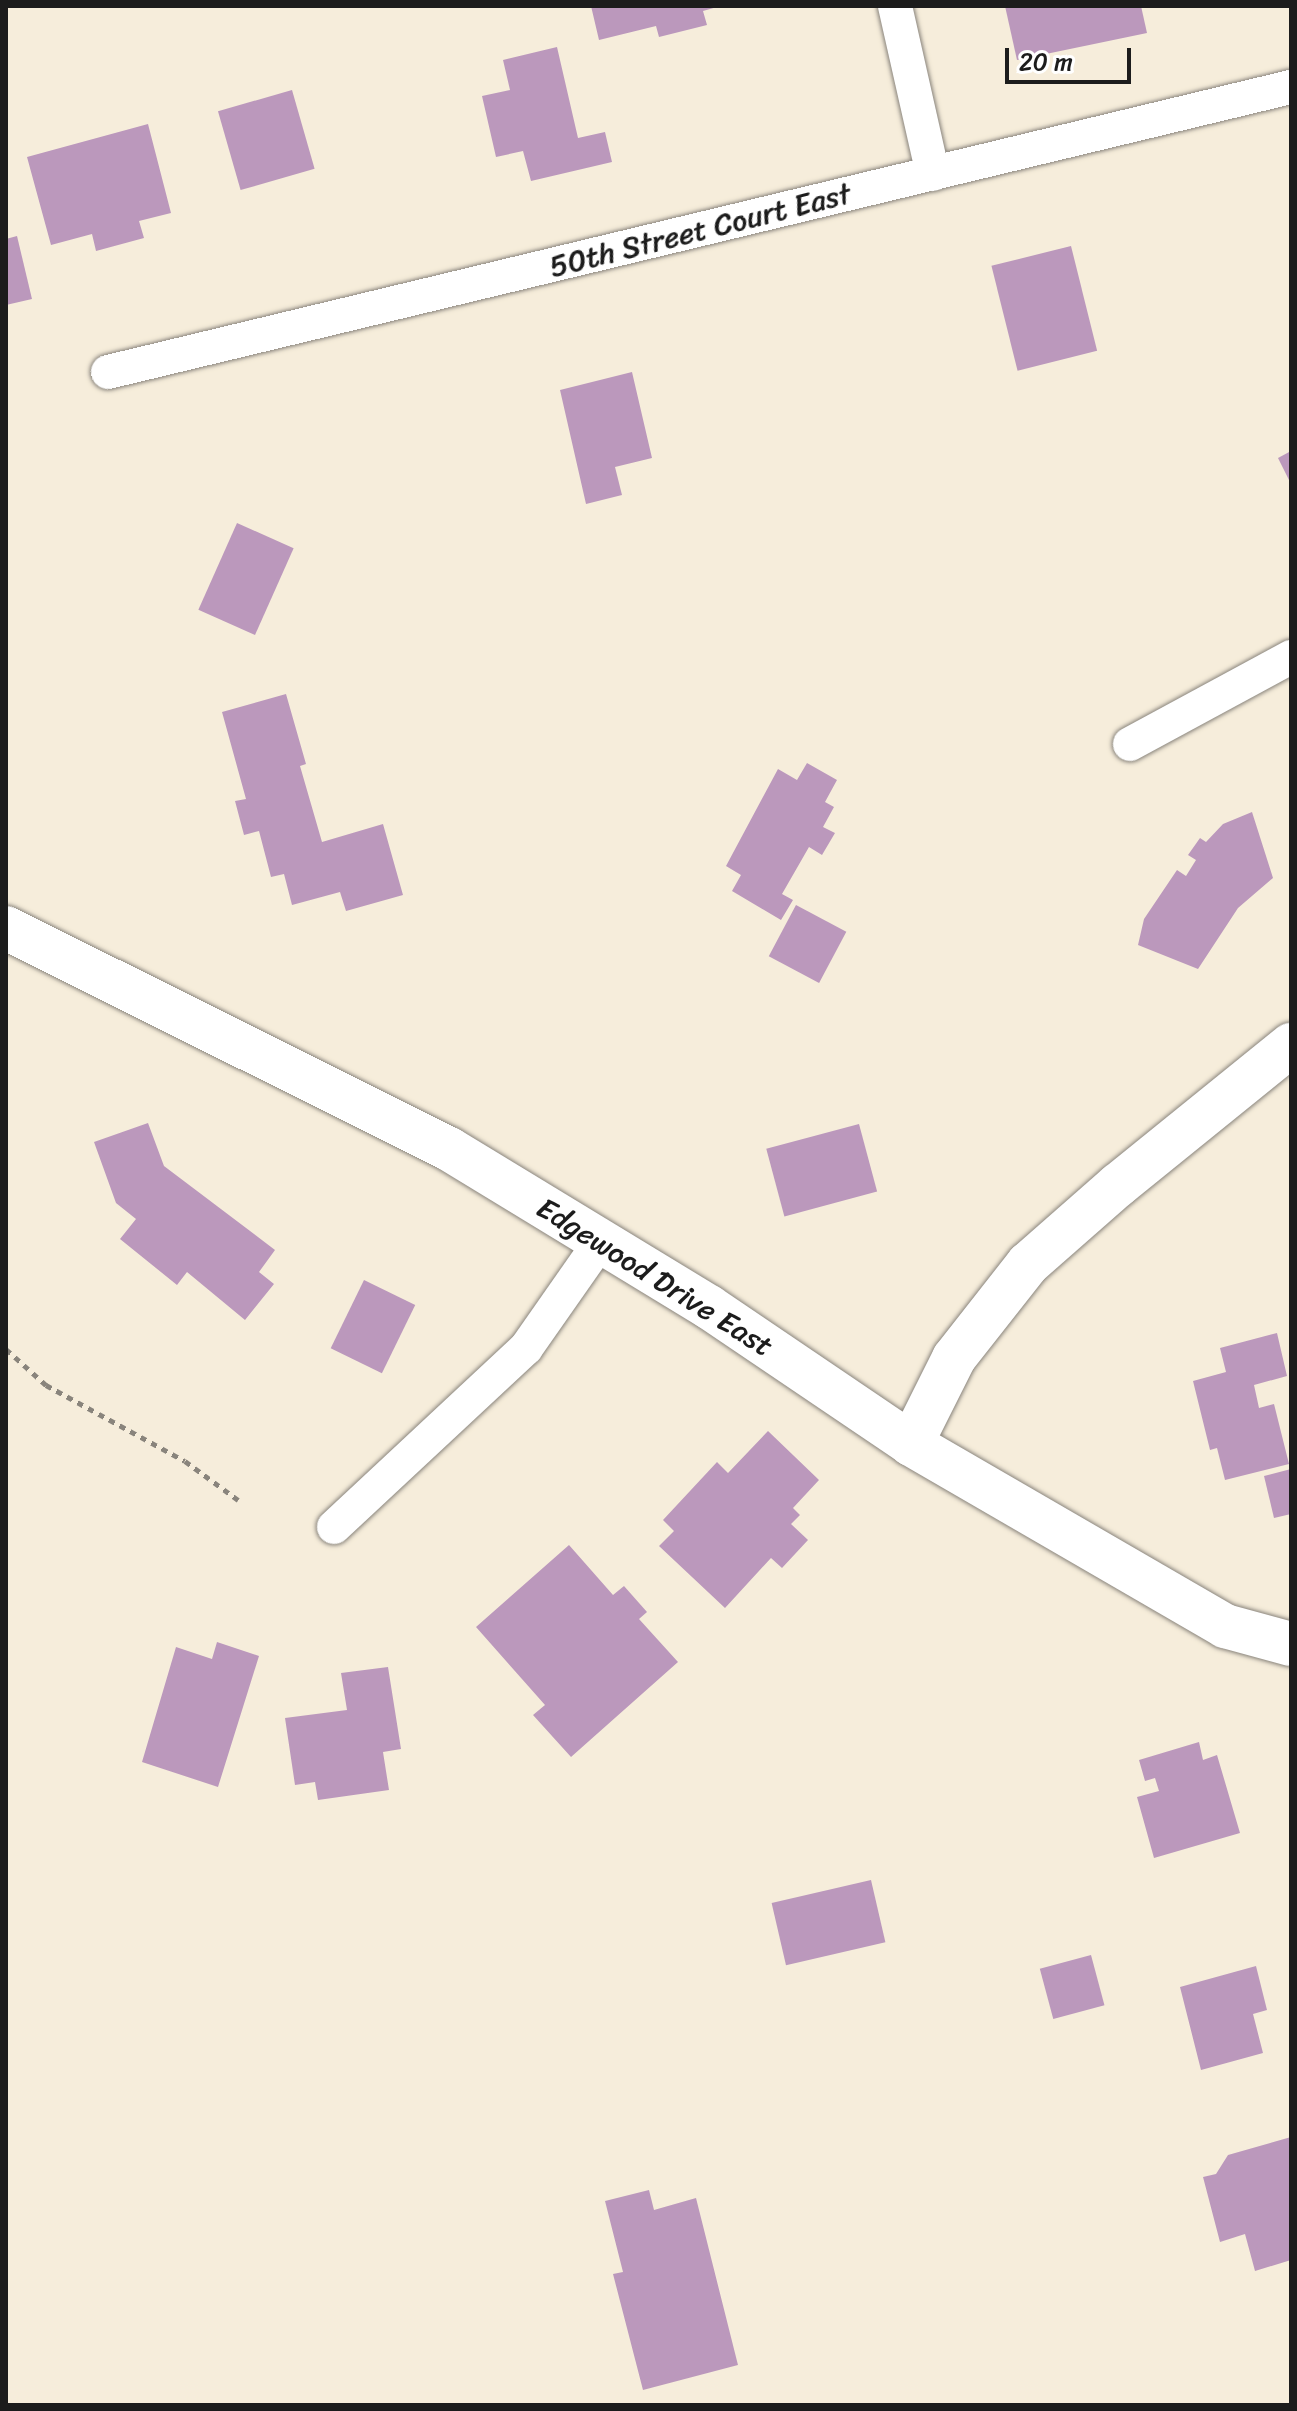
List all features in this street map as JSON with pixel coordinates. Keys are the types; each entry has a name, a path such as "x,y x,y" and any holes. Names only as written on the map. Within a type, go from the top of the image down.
{"street":[{"path":"895,6 933,174"},
{"name":"50th Street Court East","path":"108,372 1291,87"},
{"path":"1130,744 1291,657"},
{"name":"Edgewood Drive East","path":"6,928 56,950 449,1149 709,1307 911,1444 1225,1626 1291,1644"},
{"path":"911,1444 954,1358 1028,1264 1118,1185 1291,1045"},
{"path":"334,1527 526,1348 601,1241"}],"path":[{"path":"6,1349 46,1385 185,1461 238,1500"}],"building":[{"path":"591,6 717,7 703,11 707,25 659,37 656,26 599,40"},
{"path":"1005,6 1141,6 1147,33 1017,60"},
{"path":"557,47 578,138 605,132 612,162 531,181 523,151 496,157 482,96 510,90 503,60"},
{"path":"292,90 315,169 241,190 218,111"},
{"path":"148,124 171,213 139,221 144,238 96,251 92,234 51,245 27,157"},
{"path":"17,236 32,299 6,305 6,239"},
{"path":"1071,246 1097,351 1018,371 991,266"},
{"path":"632,372 652,458 615,467 622,495 586,504 560,390"},
{"path":"1291,451 1291,484 1278,458"},
{"path":"237,523 294,548 255,635 198,610"},
{"path":"286,694 306,764 300,766 322,842 383,824 403,895 346,911 340,892 292,905 284,874 271,877 259,831 244,835 235,801 246,799 222,712"},
{"path":"807,763 837,780 825,802 834,807 823,827 835,833 822,855 809,847 782,894 793,900 781,920 732,891 741,875 726,866 778,769 797,780"},
{"path":"1252,812 1273,878 1238,908 1198,969 1138,945 1144,919 1177,870 1186,876 1196,860 1188,855 1200,838 1206,842 1223,824"},
{"path":"796,905 846,932 819,983 769,956"},
{"path":"148,1123 164,1166 275,1250 259,1272 274,1284 245,1320 187,1272 177,1285 120,1239 136,1219 116,1203 94,1142"},
{"path":"859,1124 877,1192 784,1216 766,1149"},
{"path":"364,1280 415,1305 382,1373 331,1348"},
{"path":"1277,1333 1287,1376 1254,1385 1259,1408 1274,1404 1289,1464 1225,1480 1217,1448 1210,1450 1193,1381 1226,1372 1220,1348"},
{"path":"768,1431 819,1480 793,1508 800,1515 791,1524 808,1540 782,1568 771,1558 725,1608 659,1546 674,1531 663,1520 717,1462 728,1473"},
{"path":"1291,1469 1291,1514 1274,1518 1264,1476"},
{"path":"569,1545 613,1595 624,1586 647,1612 639,1619 678,1662 571,1757 533,1715 545,1705 476,1627"},
{"path":"217,1642 259,1656 218,1787 142,1762 176,1647 212,1659"},
{"path":"388,1667 401,1749 383,1752 389,1790 318,1800 315,1782 295,1785 285,1718 347,1710 341,1673"},
{"path":"1199,1742 1203,1760 1217,1755 1240,1833 1154,1858 1137,1797 1159,1791 1155,1778 1145,1781 1139,1760"},
{"path":"871,1880 885,1942 786,1965 772,1903"},
{"path":"1091,1955 1104,2005 1053,2019 1040,1969"},
{"path":"1256,1966 1267,2010 1253,2014 1263,2053 1201,2070 1180,1987"},
{"path":"1291,2137 1291,2260 1255,2271 1245,2234 1220,2242 1203,2177 1216,2174 1228,2155"},
{"path":"649,2190 654,2210 696,2198 738,2365 643,2390 613,2274 623,2272 605,2201"}]}
